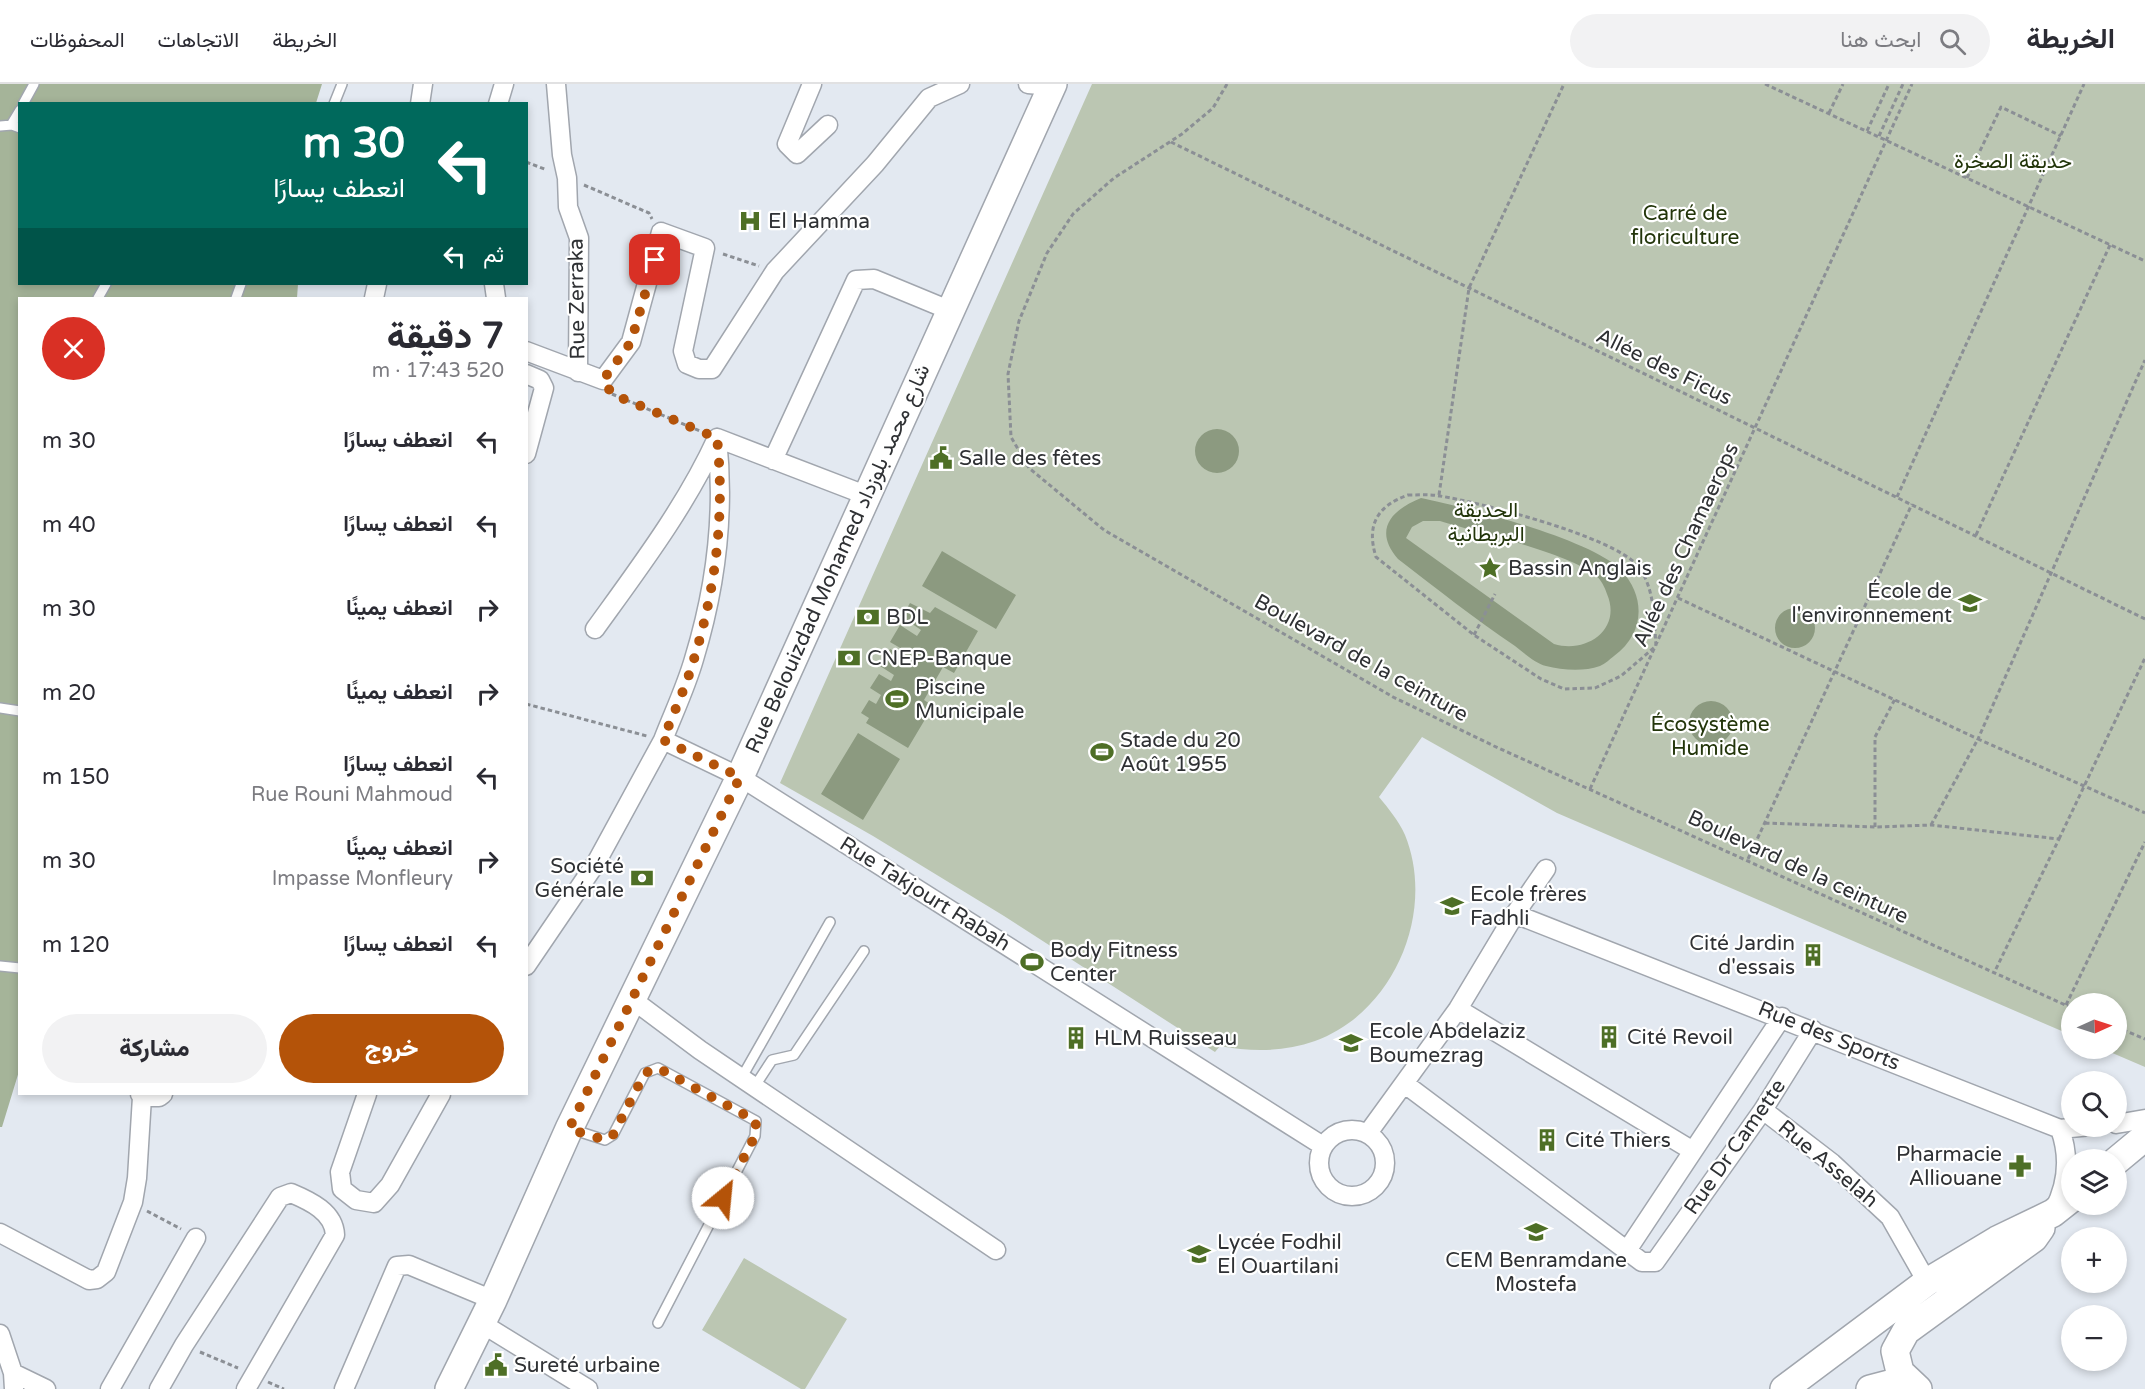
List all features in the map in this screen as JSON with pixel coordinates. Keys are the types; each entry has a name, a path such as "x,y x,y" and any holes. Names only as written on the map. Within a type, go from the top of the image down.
{"main road":[{"name":"Rue Belouizdad Mohamed شارع محمد بلوزداد","path":"449,1389 487,1311 569,1129 740,777 868,496 1044,85"},
{"path":"2127,1152 2145,1137"},
{"path":"1784,1389 1926,1282 2061,1206"},
{"path":"1916,1389 1900,1372 1895,1351 1906,1332 2034,1238 2061,1206"},
{"path":"1870,1389 1889,1384 1916,1389"}],"street":[{"path":"420,102 423,84"},
{"path":"499,102 504,84"},
{"name":"Rue Zerraka","path":"556,84 562,155 567,178 568,207 579,238 578,372"},
{"path":"812,84 787,144 797,154 828,125"},
{"path":"528,352 603,380 631,342 661,232 705,248 683,351 687,364 699,369 712,369 775,271 875,164 928,98 960,84"},
{"path":"773,460 856,280 874,279 949,310"},
{"path":"528,375 540,380 544,388 528,446"},
{"path":"717,438 868,496"},
{"path":"595,629 644,561 707,460 717,438"},
{"path":"528,963 596,863 663,740 694,660 718,558 721,472 717,438"},
{"name":"Rue Takjourt Rabah","path":"663,740 740,777 1323,1146"},
{"path":"1368,1133 1458,1009 1545,868"},
{"name":"Rue des Sports","path":"1515,914 1782,1017 2060,1129"},
{"path":"633,1000 996,1250"},
{"path":"1458,1009 1693,1151"},
{"path":"1405,1084 1628,1249 1782,1017"},
{"name":"Rue Dr Camette","path":"1628,1249 1642,1262 1655,1262 1762,1110 1814,1030"},
{"path":"0,1233 89,1280 97,1279 106,1272 133,1202 137,1178 141,1095 159,1097 162,1095"},
{"path":"367,1095 340,1172 342,1189 356,1200 374,1203 390,1185 440,1095"},
{"name":"Rue Asselah","path":"1762,1110 1832,1163 1890,1217 1926,1282"},
{"path":"2127,1122 2145,1119"},
{"path":"1352,1129 1368,1133 1382,1148 1385,1159 1384,1170 1376,1187 1359,1196 1342,1194 1327,1185 1319,1169 1319,1157 1323,1146 1341,1131 1352,1129"},
{"path":"2060,1129 2067,1149"},
{"path":"159,1389 184,1345 280,1197 291,1193 327,1215 334,1223 334,1235 250,1382"},
{"path":"110,1389 196,1238"},
{"path":"344,1389 397,1266 409,1265 487,1311 588,1389"},
{"path":"0,1334 14,1381 46,1389"}],"lane":[{"path":"24,102 34,84"},
{"path":"334,102 342,84"},
{"path":"0,126 15,126"},
{"path":"0,708 18,711"},
{"path":"748,1081 830,922"},
{"path":"748,1081 772,1060 794,1055 864,951"},
{"path":"0,966 18,968"},
{"path":"569,1129 605,1140 613,1135 645,1073 658,1068 756,1121 755,1136 658,1323"}],"path":[{"name":"Boulevard de la ceinture","path":"1227,84 1213,108 1182,134 1114,178 1073,214 1047,253 1019,321 1008,374 1011,437 1029,468 1104,530 1393,697 1993,974 2061,1003"},
{"path":"1439,495 1469,288 1564,84"},
{"path":"1765,84 2145,261"},
{"path":"1829,113 1843,84"},
{"path":"1867,131 1889,84"},
{"path":"1879,136 1903,84"},
{"name":"Allée des Chamaerops","path":"1590,789 1912,84"},
{"path":"1897,496 2084,84"},
{"path":"1967,178 2001,107 2061,136"},
{"name":"Allée des Ficus","path":"1171,141 2145,619"},
{"path":"528,163 649,213 661,232"},
{"path":"1976,535 2110,245"},
{"path":"705,248 775,271"},
{"path":"1931,825 1978,739 2145,360"},
{"path":"603,380 612,394 717,438"},
{"path":"1408,495 1439,495 1564,528 1616,549 1638,567 1651,594 1656,646 1621,676 1594,688 1564,689 1541,679 1474,635 1376,557 1370,539 1376,517 1388,502 1408,495"},
{"path":"1748,859 1912,504"},
{"path":"1474,635 1496,594"},
{"path":"1678,598 1978,739 2145,813"},
{"path":"1993,974 2145,658"},
{"path":"1875,827 1875,737 1895,699"},
{"path":"528,705 663,740"},
{"path":"1765,823 1875,827 1931,825 2059,839"},
{"path":"2072,993 2145,842"},
{"path":"2127,1032 2145,1039"},
{"path":"133,1202 196,1238"},
{"path":"184,1345 250,1382 284,1389"}],"green space":[{"path":"1092,84 2145,84 2145,1067 2126,1059 2127,993 2061,993 2061,1031 1557,813 1422,737 1379,797 1403,830 1413,864 1415,895 1411,926 1402,956 1387,983 1367,1007 1343,1027 1303,1045 1268,1050 1220,1046 1215,1052 1004,916 873,836 780,783"},
{"path":"744,1258 847,1319 805,1389 801,1389 702,1330"}],"shaded area":[{"path":"0,84 322,84 316,102 18,102 18,285 298,285 297,297 18,297 18,1075 2,1127 0,1127"},
{"path":"1217,429 1232,436 1239,451 1232,466 1217,473 1202,466 1195,451 1202,436"},
{"path":"1421,498 1496,517 1556,536 1606,558 1621,570 1635,592 1639,614 1632,637 1614,656 1602,665 1593,668 1559,669 1542,665 1471,615 1398,559 1391,549 1386,530 1394,515","holes":["1423,521 1440,521 1543,551 1595,575 1604,586 1610,607 1610,618 1606,628 1589,642 1566,646 1554,644 1406,538 1412,527"]},
{"path":"942,551 1016,595 996,629 922,586"},
{"path":"910,603 930,613 935,607 978,631 954,673 943,667 924,700 933,706 908,748 866,723 869,718 861,713 869,700 876,704 881,695 870,688 879,674 891,681 894,675 880,666 890,649 904,657 907,652 890,642 900,625 917,636 921,630 902,617"},
{"path":"1795,608 1809,614 1815,628 1809,642 1795,648 1781,642 1775,628 1781,614"},
{"path":"1711,701 1726,708 1733,723 1726,738 1711,745 1696,738 1689,723 1696,708"},
{"path":"858,733 900,759 863,820 821,794"}],"place":[{"name":"El Hamma","path":"750,221"},
{"name":"Salle des fêtes","path":"941,458"},
{"name":"Bassin Anglais","path":"1490,568"},
{"name":"École de l'environnement","path":"1970,603"},
{"name":"BDL","path":"868,617"},
{"name":"CNEP-Banque","path":"849,658"},
{"name":"Piscine Municipale","path":"897,699"},
{"name":"Stade du 20 Août 1955","path":"1102,752"},
{"name":"Société Générale","path":"642,878"},
{"name":"Ecole frères Fadhli","path":"1452,906"},
{"name":"Cité Jardin d'essais","path":"1813,955"},
{"name":"Body Fitness Center","path":"1032,962"},
{"name":"Cité Revoil","path":"1609,1037"},
{"name":"HLM Ruisseau","path":"1076,1038"},
{"name":"Ecole Abdelaziz Boumezrag","path":"1351,1043"},
{"name":"Cité Thiers","path":"1547,1140"},
{"name":"Pharmacie Alliouane","path":"2020,1166"},
{"name":"CEM Benramdane Mostefa","path":"1536,1232"},
{"name":"Lycée Fodhil El Ouartilani","path":"1199,1254"},
{"name":"Sureté urbaine","path":"496,1365"}],"route":[{"path":"655,260 631,342 603,380 612,394 717,438 721,472 718,558 694,660 663,740 740,777 569,1129 605,1140 613,1135 645,1073 658,1068 756,1121 755,1136 723,1198"}],"park label":[{"name":"حديقة الصخرة","path":"2013,161"},
{"name":"Carré de floriculture","path":"1685,225"},
{"name":"الحديقة البريطانية","path":"1486,522"},
{"name":"Écosystème Humide","path":"1710,736"}]}
